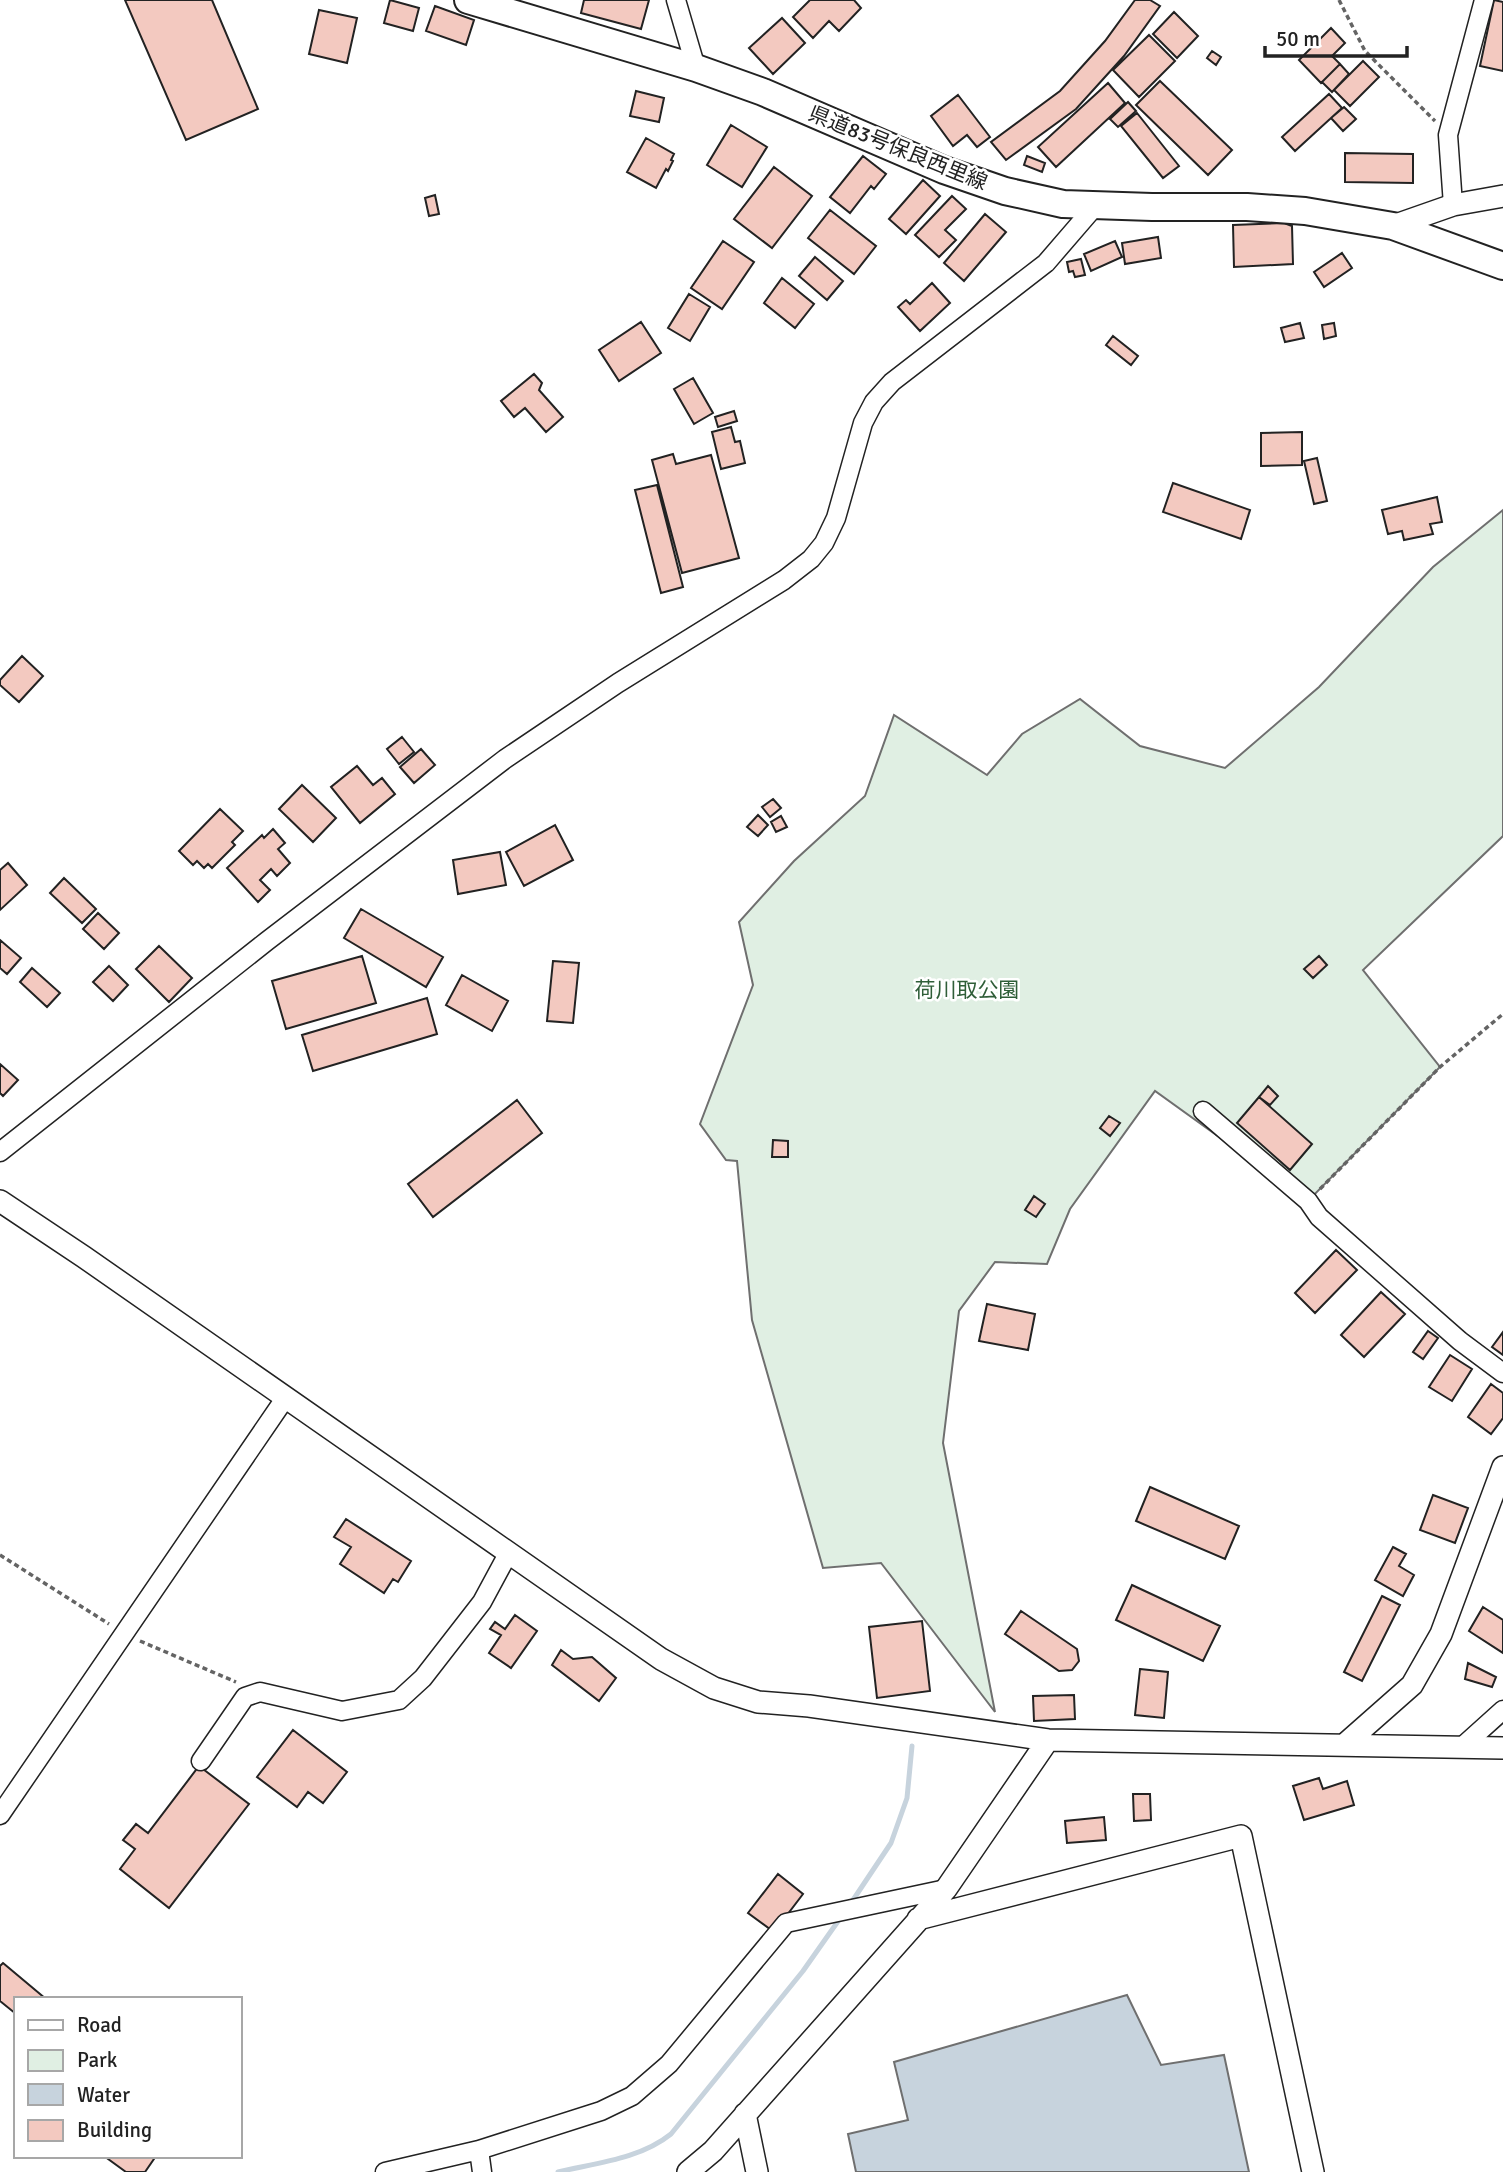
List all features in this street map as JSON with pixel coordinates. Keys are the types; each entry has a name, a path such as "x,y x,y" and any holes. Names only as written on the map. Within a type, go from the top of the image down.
{"main road":[{"name":"県道83号保良西里線","path":"468,0 696,68 763,92 944,170 1005,191 1063,204 1247,207 1305,211 1393,226 1503,266"}],"street":[{"path":"676,0 696,68"},
{"path":"1453,205 1448,135 1484,0"},
{"path":"1393,226 1453,205 1503,196"},
{"path":"0,1152 267,941 505,759 618,683 784,580 811,559 824,542 836,518 863,424 874,402 892,382 1046,263 1096,205"},
{"path":"1203,1111 1308,1201 1319,1217 1460,1341 1503,1373"},
{"path":"0,1201 661,1659 714,1688 758,1702 809,1706 1048,1740 1503,1748"},
{"path":"0,1815 286,1397"},
{"path":"1344,1745 1412,1685 1428,1659 1441,1634 1503,1467"},
{"path":"201,1761 245,1697 260,1692 342,1712 399,1700 423,1678 482,1602 509,1552"},
{"path":"1463,1746 1503,1710"},
{"path":"688,2172 713,2151 946,1889 1048,1740"},
{"path":"918,1919 1241,1836 1313,2172"},
{"path":"385,2172 478,2150 601,2111 632,2096 669,2064 786,1923 946,1889"},
{"path":"745,2114 758,2172"},
{"path":"478,2150 482,2172"}],"path":[{"path":"1339,0 1365,51 1448,135"},
{"path":"1308,1201 1440,1067 1503,1014"}],"green space":[{"name":"荷川取公園","path":"1503,510 1503,836 1363,970 1440,1067 1308,1201 1155,1091 1070,1209 1047,1264 995,1262 959,1311 943,1443 995,1712 881,1563 823,1568 752,1320 737,1161 726,1160 700,1124 753,985 739,922 794,861 865,796 894,715 987,775 1022,734 1080,699 1140,746 1225,768 1319,687 1433,567"}],"water":[{"path":"1127,1995 1161,2065 1224,2055 1249,2172 856,2172 848,2134 908,2120 894,2062"}],"building":[{"path":"125,0 212,0 258,109 186,140"},
{"path":"390,0 419,8 413,31 384,23"},
{"path":"584,0 649,0 641,29 581,13"},
{"path":"810,0 854,0 861,8 839,31 829,21 813,38 793,17"},
{"path":"1135,0 1150,0 1160,6 1124,56 1076,109 1006,160 991,142 1060,91 1105,41"},
{"path":"1494,0 1503,2 1503,71 1480,66"},
{"path":"435,6 474,20 466,45 426,31"},
{"path":"319,10 357,18 347,63 309,54"},
{"path":"1174,12 1198,36 1177,58 1153,34"},
{"path":"782,18 805,43 773,74 749,48"},
{"path":"1331,28 1345,43 1332,56 1340,64 1321,83 1299,60"},
{"path":"1149,35 1175,61 1139,97 1113,70"},
{"path":"1212,51 1221,57 1216,65 1207,58"},
{"path":"1363,61 1379,77 1350,106 1334,90"},
{"path":"1340,64 1349,74 1332,92 1322,82"},
{"path":"1160,81 1232,150 1208,175 1136,105"},
{"path":"1108,83 1125,103 1056,167 1038,147"},
{"path":"636,91 664,98 659,122 630,116"},
{"path":"1329,94 1342,108 1295,151 1282,137"},
{"path":"958,95 990,137 977,147 967,135 953,146 931,116"},
{"path":"1128,102 1136,111 1118,127 1110,119"},
{"path":"1344,107 1356,119 1343,131 1331,118"},
{"path":"1137,113 1179,166 1163,178 1121,126"},
{"path":"731,125 767,147 742,187 707,165"},
{"path":"646,138 674,154 668,171 666,169 656,188 627,172"},
{"path":"1345,153 1413,154 1413,183 1345,182"},
{"path":"863,156 886,174 874,189 871,186 850,213 830,197"},
{"path":"1027,156 1045,163 1042,172 1024,165"},
{"path":"774,167 812,196 772,248 734,219"},
{"path":"923,180 940,196 906,234 889,219"},
{"path":"435,195 439,214 429,216 425,198"},
{"path":"952,196 966,209 945,230 956,240 939,257 915,235"},
{"path":"830,210 876,246 854,274 808,238"},
{"path":"985,214 1006,232 964,281 944,263"},
{"path":"1284,223 1292,226 1293,264 1234,267 1233,225"},
{"path":"1158,237 1161,258 1125,264 1122,243"},
{"path":"723,241 754,262 722,309 691,288"},
{"path":"1115,241 1122,257 1091,271 1084,254"},
{"path":"1342,253 1352,268 1324,287 1314,272"},
{"path":"815,257 843,281 827,300 799,276"},
{"path":"1081,259 1085,275 1075,277 1073,271 1069,272 1067,262"},
{"path":"782,278 814,304 795,328 764,303"},
{"path":"932,283 950,303 920,331 898,307 906,300 910,304"},
{"path":"689,294 710,307 690,341 668,328"},
{"path":"641,322 661,353 619,381 599,350"},
{"path":"1300,323 1304,338 1285,342 1281,328"},
{"path":"1334,323 1336,336 1324,339 1322,325"},
{"path":"1113,336 1138,356 1131,365 1106,345"},
{"path":"534,374 542,383 539,390 563,417 546,432 525,408 514,417 501,401"},
{"path":"693,378 713,413 694,424 674,389"},
{"path":"734,411 737,421 718,427 715,417"},
{"path":"731,427 735,442 740,441 745,463 721,469 712,432"},
{"path":"1302,432 1302,465 1261,466 1261,433"},
{"path":"673,454 676,464 711,455 739,558 682,573 652,460"},
{"path":"1317,458 1327,501 1314,504 1304,461"},
{"path":"1173,483 1250,510 1241,539 1163,512"},
{"path":"657,485 683,587 661,593 635,490"},
{"path":"1437,497 1442,522 1430,524 1433,534 1404,540 1402,531 1388,534 1382,510"},
{"path":"22,656 43,676 19,702 0,685 0,680"},
{"path":"402,737 414,752 399,764 387,749"},
{"path":"421,749 435,765 414,783 400,767"},
{"path":"357,766 373,785 382,778 395,794 360,823 331,787"},
{"path":"302,785 336,818 313,842 279,809"},
{"path":"773,799 781,808 770,817 762,807"},
{"path":"220,809 243,831 232,842 235,845 212,868 208,864 204,868 197,861 193,865 179,851"},
{"path":"758,815 768,825 758,836 747,827"},
{"path":"781,816 787,827 776,832 771,822"},
{"path":"555,825 573,860 524,886 506,852"},
{"path":"273,829 285,843 278,849 290,863 277,876 271,869 260,880 270,890 258,902 227,868 262,835 264,838"},
{"path":"500,852 506,885 458,894 453,860"},
{"path":"8,863 27,885 0,910 0,870"},
{"path":"64,878 96,909 82,923 50,893"},
{"path":"361,909 443,957 426,987 344,938"},
{"path":"98,913 119,933 104,949 83,929"},
{"path":"0,940 21,958 7,974 0,968"},
{"path":"159,946 192,978 169,1002 136,969"},
{"path":"362,956 376,1003 286,1029 272,981"},
{"path":"1319,956 1327,965 1313,978 1304,969"},
{"path":"553,961 579,963 573,1023 547,1021"},
{"path":"109,966 128,985 113,1001 93,982"},
{"path":"32,968 60,993 47,1007 20,982"},
{"path":"462,975 508,1001 492,1031 446,1005"},
{"path":"427,998 437,1034 313,1071 302,1035"},
{"path":"0,1064 18,1080 3,1096 0,1093"},
{"path":"1268,1086 1278,1096 1270,1105 1259,1097"},
{"path":"1259,1097 1312,1144 1290,1170 1237,1123"},
{"path":"517,1100 542,1133 433,1217 408,1184"},
{"path":"1109,1116 1120,1123 1110,1136 1100,1128"},
{"path":"773,1140 788,1141 788,1157 772,1157"},
{"path":"1034,1196 1045,1204 1036,1217 1025,1210"},
{"path":"1336,1250 1357,1270 1315,1313 1295,1293"},
{"path":"1381,1292 1405,1314 1364,1357 1341,1335"},
{"path":"987,1304 1035,1314 1028,1350 979,1341"},
{"path":"1428,1331 1438,1338 1423,1359 1413,1352"},
{"path":"1503,1332 1503,1355 1492,1347"},
{"path":"1450,1355 1472,1369 1452,1401 1429,1387"},
{"path":"1491,1384 1503,1393 1503,1418 1491,1434 1468,1417"},
{"path":"1150,1487 1239,1526 1225,1559 1136,1521"},
{"path":"1433,1495 1468,1508 1455,1543 1420,1530"},
{"path":"346,1519 411,1561 398,1582 393,1579 384,1593 340,1564 351,1547 334,1537"},
{"path":"1393,1547 1406,1554 1399,1566 1414,1575 1403,1596 1375,1580"},
{"path":"1132,1585 1220,1626 1203,1661 1116,1620"},
{"path":"1382,1596 1400,1605 1362,1681 1344,1672"},
{"path":"1483,1607 1503,1620 1503,1653 1469,1631"},
{"path":"1021,1611 1077,1649 1079,1661 1072,1670 1059,1671 1005,1634"},
{"path":"515,1615 537,1631 511,1668 489,1653 501,1635 490,1629 495,1622 505,1629"},
{"path":"922,1621 930,1691 877,1698 869,1627"},
{"path":"561,1650 573,1659 592,1657 616,1678 599,1701 552,1665"},
{"path":"1468,1663 1496,1677 1492,1687 1465,1679"},
{"path":"1140,1669 1168,1672 1164,1718 1135,1715"},
{"path":"1074,1695 1075,1719 1034,1721 1033,1696"},
{"path":"293,1730 347,1772 323,1803 308,1792 297,1807 257,1777"},
{"path":"199,1766 249,1804 169,1908 120,1869 135,1849 123,1840 136,1824 148,1833"},
{"path":"1319,1778 1323,1789 1347,1781 1354,1805 1304,1820 1293,1786"},
{"path":"1133,1794 1150,1794 1151,1820 1134,1821"},
{"path":"1104,1817 1106,1840 1067,1843 1065,1821"},
{"path":"778,1874 803,1894 774,1932 748,1913"},
{"path":"3,1963 44,1997 14,1997 14,2012 0,2001 0,1966"},
{"path":"107,2158 155,2158 145,2172 126,2172"}],"waterway":[{"path":"851,1903 891,1843 907,1798 912,1746"},
{"path":"558,2172 632,2155 671,2134 803,1971 841,1917"}]}
